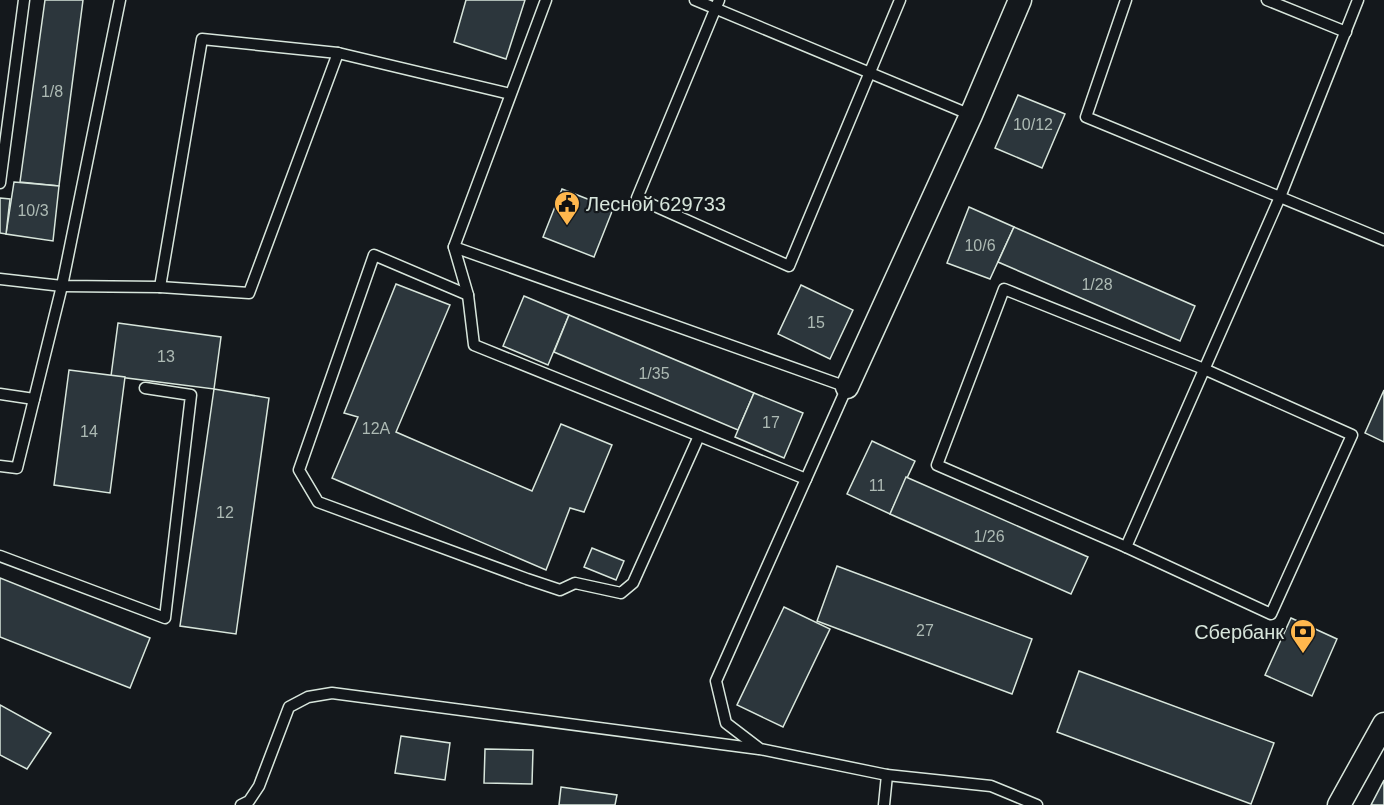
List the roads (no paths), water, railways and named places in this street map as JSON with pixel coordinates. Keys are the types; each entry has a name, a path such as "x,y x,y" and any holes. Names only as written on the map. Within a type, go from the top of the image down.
{"street":[{"path":"847,387 972,115 1020,0"},
{"path":"1340,805 1384,724"}],"lane":[{"path":"0,183 24,0"},
{"path":"0,466 17,468 62,286 120,0"},
{"path":"546,0 453,247 468,295 474,345 806,479"},
{"path":"695,0 717,4 870,73 972,115"},
{"path":"717,4 637,198 789,266 900,0"},
{"path":"1126,0 1086,117 1384,240"},
{"path":"1267,0 1346,32"},
{"path":"1126,547 1280,197 1358,0"},
{"path":"159,287 202,39 338,53 510,94"},
{"path":"0,279 62,286 159,287 249,293 338,53"},
{"path":"453,247 847,387 716,681 726,723 760,749"},
{"path":"468,295 374,255 298,470 318,502 560,590 575,583 621,593 633,584 699,436"},
{"path":"1004,289 1204,369 1352,435 1271,614 1126,547 937,465 1004,289"},
{"path":"0,556 165,618 191,395 145,388"},
{"path":"0,394 34,399"},
{"path":"241,805 249,801 258,786 289,707 308,697 332,693 760,749 887,775 991,786 1037,805"},
{"path":"884,805 887,775"}],"place":[{"name":"Лесной 629733","path":"567,227"},
{"name":"Сбербанк","path":"1303,655"}]}
